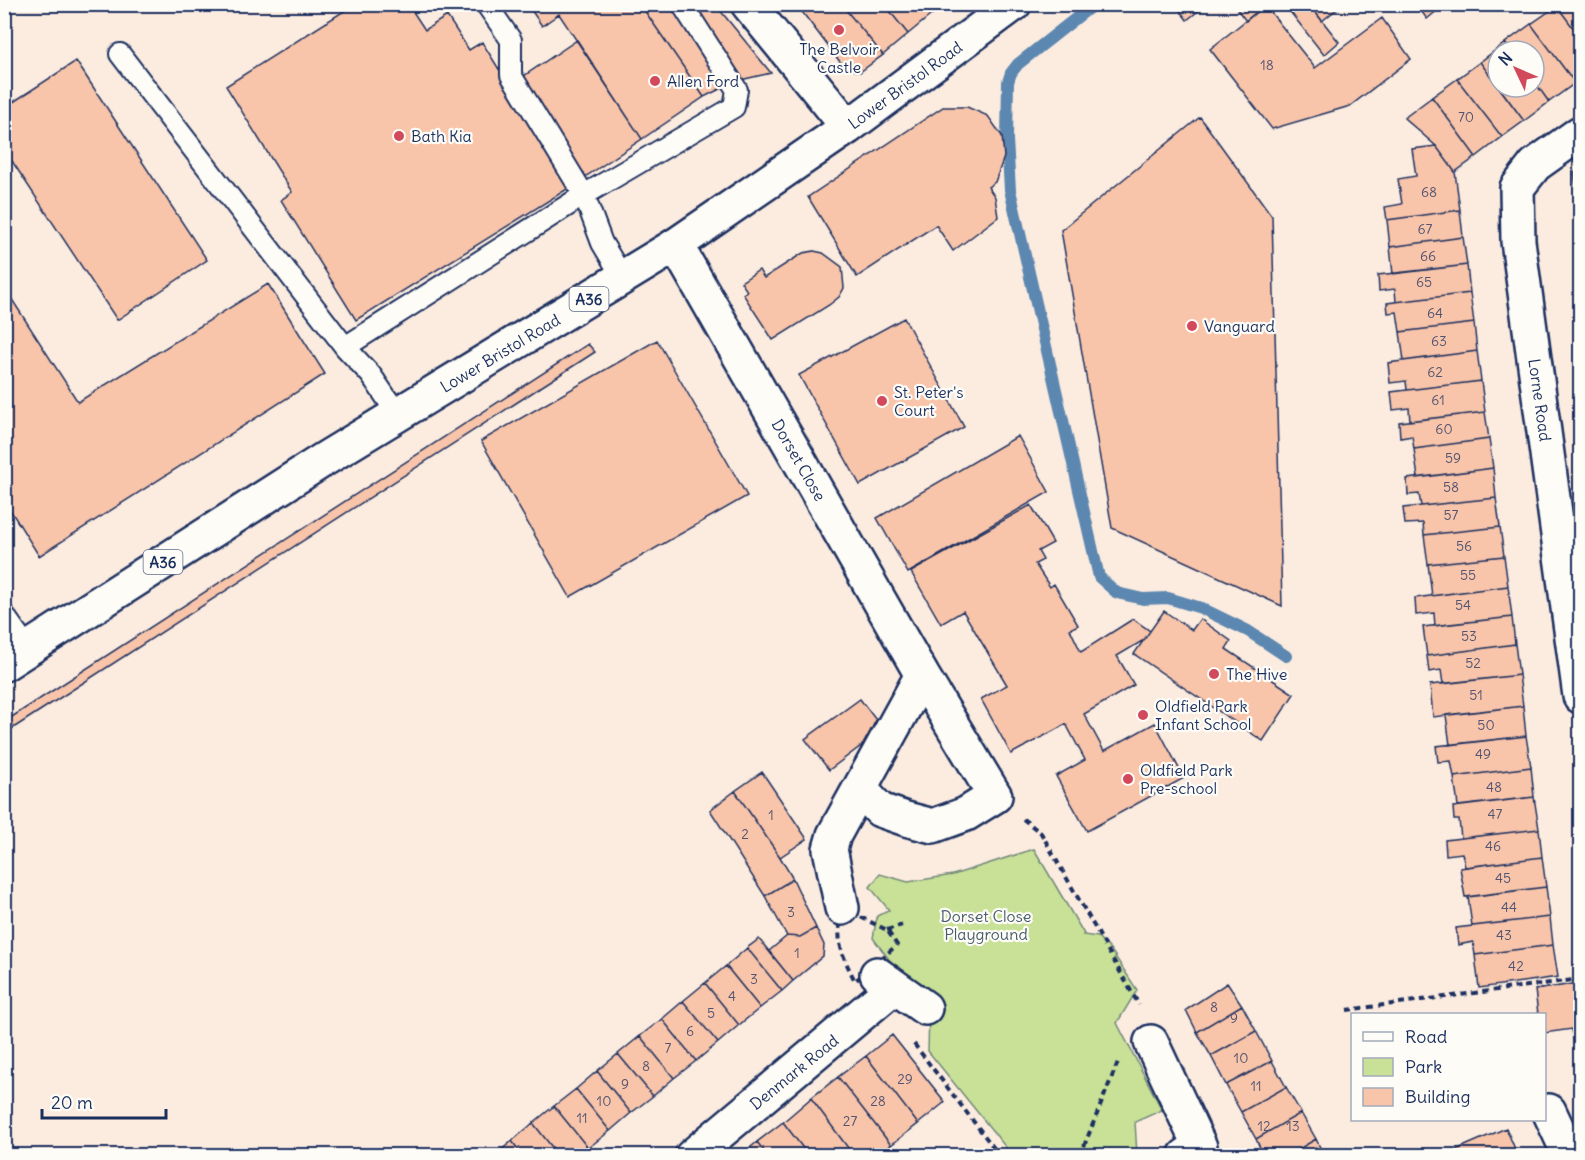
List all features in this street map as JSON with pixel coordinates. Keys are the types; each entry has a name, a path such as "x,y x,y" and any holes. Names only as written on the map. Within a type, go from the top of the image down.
{"main road":[{"path":"748,4 848,127"},
{"name":"Lower Bristol Road","path":"16,657 303,473 676,246 848,127 1014,4"},
{"name":"Lorne Road","path":"1581,133 1534,165 1517,188 1518,241 1581,696"},
{"name":"Dorset Close","path":"676,246 922,675 995,796"},
{"path":"842,908 830,849 834,835 922,675"},
{"path":"860,789 880,810 933,826 966,814 995,796"},
{"name":"Denmark Road","path":"692,1155 885,980 925,1008"},
{"path":"1136,1047 1200,1147 1185,1155"},
{"path":"1549,1111 1570,1155"}],"lane":[{"path":"486,4 511,40 511,75 584,195 602,243 623,278"},
{"path":"345,347 584,195 734,107 737,90 682,4"},
{"path":"120,54 345,347 371,375 398,415"},
{"path":"4,615 16,657"}],"path":[{"path":"995,796 1041,833 1145,1016 1136,1047 1080,1155"},
{"path":"887,930 902,925"},
{"path":"1347,1010 1581,979"},
{"path":"913,1043 1000,1155"}],"green space":[{"name":"Dorset Close Playground","path":"1034,849 1083,935 1098,937 1111,950 1137,990 1117,1023 1162,1110 1135,1122 1137,1155 1012,1155 928,1051 929,1012 937,997 891,962 873,938 877,916 889,910 870,887 880,874 908,882 953,875"}],"building":[{"name":"Bath Kia","path":"355,4 408,4 425,30 447,16 469,50 482,42 572,186 356,320 281,200 292,192 226,86"},
{"path":"527,4 640,4 704,97 642,139 559,14 542,26"},
{"path":"640,4 715,4 771,73 736,81 704,97"},
{"name":"The Belvoir Castle","path":"796,4 841,4 883,55 860,72 844,67"},
{"path":"841,4 884,4 908,34 883,55"},
{"path":"884,4 930,4 936,11 908,34"},
{"path":"1175,4 1207,4 1187,20"},
{"path":"1233,4 1266,4 1246,21"},
{"path":"1284,4 1309,4 1339,42 1324,55"},
{"path":"1309,4 1343,4 1322,21"},
{"path":"1416,4 1445,4 1427,19"},
{"path":"1558,4 1580,4 1580,37 1557,6"},
{"path":"1265,5 1315,68 1382,18 1411,59 1350,106 1272,129 1210,49"},
{"path":"1557,6 1580,37 1580,79 1575,83 1546,44 1546,39 1542,39 1531,24"},
{"path":"1531,24 1542,39 1510,39"},
{"path":"577,40 642,139 582,179 518,80"},
{"path":"1546,44 1575,83 1549,102 1546,98"},
{"path":"1486,57 1486,70 1480,62"},
{"path":"76,61 207,260 117,320 4,149 4,108"},
{"path":"1480,62 1486,70 1486,99 1508,99 1524,121 1502,137 1457,79"},
{"path":"1457,79 1502,137 1476,157 1432,97"},
{"path":"1432,97 1476,157 1455,172 1436,146 1404,118"},
{"path":"1546,98 1549,102 1524,121 1508,99"},
{"path":"943,107 967,107 988,116 1002,136 1004,157 995,182 988,187 995,197 998,217 953,251 936,225 857,277 808,197"},
{"path":"1200,117 1272,216 1282,606 1112,528 1061,230"},
{"path":"1436,146 1455,172 1460,210 1387,220 1385,207 1402,204 1398,179 1416,176 1412,149"},
{"path":"1580,168 1580,209 1579,209 1574,173"},
{"path":"1460,210 1463,237 1390,247 1387,220"},
{"path":"1463,237 1467,265 1393,274 1390,247"},
{"path":"814,251 823,253 842,267 844,288 839,297 829,305 773,340 743,294 747,291 741,282 759,270 764,278 803,253"},
{"path":"1467,265 1470,293 1396,302 1395,289 1379,291 1378,275"},
{"path":"268,284 325,374 39,556 4,500 4,287 78,402"},
{"path":"1470,293 1474,323 1400,332 1397,312 1388,313 1387,303"},
{"name":"St. Peter's Court","path":"904,318 964,427 860,485 799,375"},
{"path":"1474,323 1477,351 1404,361 1400,332"},
{"path":"657,340 747,496 570,597 481,441"},
{"path":"588,344 595,352 4,734 4,722"},
{"path":"1477,351 1481,381 1407,390 1406,381 1390,383 1388,363"},
{"path":"1481,381 1485,412 1410,421 1409,408 1393,410 1391,392"},
{"path":"1485,412 1489,439 1414,449 1412,436 1400,438 1399,422"},
{"path":"1018,436 1049,492 908,573 877,518"},
{"path":"1489,439 1493,468 1418,478 1414,449"},
{"path":"1493,468 1496,498 1421,506 1419,494 1408,495 1407,479"},
{"path":"1496,498 1500,527 1424,535 1423,523 1405,524 1403,508"},
{"path":"1031,505 1053,543 1038,551 1043,560 1035,564 1050,587 1054,584 1078,625 1070,629 1081,652 1133,619 1150,631 1144,640 1117,656 1134,685 1084,714 1104,751 1155,723 1184,778 1087,831 1056,776 1085,760 1066,724 1011,754 981,699 1007,685 963,611 941,624 911,572"},
{"path":"1500,527 1504,556 1428,564 1424,535"},
{"path":"1504,556 1508,586 1432,596 1428,564"},
{"path":"1508,586 1512,617 1435,626 1434,613 1416,615 1415,598"},
{"name":"The Hive","path":"1164,611 1192,630 1200,619 1231,641 1226,649 1294,694 1263,741 1134,654"},
{"path":"1512,617 1515,644 1427,656 1423,627"},
{"path":"1515,644 1519,675 1443,684 1441,670 1429,672 1427,656"},
{"path":"1519,675 1523,706 1433,717 1430,685"},
{"path":"860,699 876,720 865,743 829,770 805,739"},
{"path":"1523,706 1526,736 1450,745 1446,715"},
{"path":"1526,736 1531,767 1454,777 1451,761 1438,762 1436,746"},
{"path":"1531,767 1534,797 1458,806 1454,777"},
{"path":"762,772 807,839 780,857 735,791"},
{"path":"735,791 793,879 765,896 710,810"},
{"path":"1534,797 1539,829 1461,838 1459,820 1454,820 1453,807"},
{"path":"1539,829 1542,857 1465,867 1462,853 1446,855 1445,840"},
{"path":"1542,857 1546,887 1465,897 1460,868"},
{"path":"793,879 816,928 800,937 787,936 765,896"},
{"path":"1546,887 1550,917 1472,926 1468,897"},
{"path":"1550,917 1553,945 1475,955 1473,942 1458,945 1456,928"},
{"path":"816,928 824,945 823,956 793,981 769,951 787,936 800,937"},
{"path":"759,939 793,981 782,991 747,948"},
{"path":"1553,945 1558,977 1479,988 1475,955"},
{"path":"747,948 782,991 760,1008 726,966"},
{"path":"726,966 760,1008 739,1025 705,983"},
{"path":"705,983 739,1025 718,1043 683,1001"},
{"path":"1227,983 1242,1005 1197,1032 1186,1010"},
{"path":"1580,983 1580,1060 1576,1061 1572,1029 1546,1033 1546,1013 1538,1013 1535,990"},
{"path":"683,1001 718,1043 696,1061 662,1019"},
{"path":"1242,1005 1256,1031 1211,1056 1197,1032"},
{"path":"662,1019 696,1061 674,1078 640,1036"},
{"path":"1256,1031 1272,1061 1226,1085 1211,1056"},
{"path":"892,1035 945,1102 918,1124 866,1056"},
{"path":"640,1036 674,1078 653,1096 618,1054"},
{"path":"618,1054 653,1096 631,1113 597,1071"},
{"path":"866,1056 918,1124 891,1145 838,1077"},
{"path":"1272,1061 1286,1087 1241,1112 1226,1085"},
{"path":"597,1071 631,1113 610,1131 576,1089"},
{"path":"838,1077 891,1145 878,1156 854,1156 811,1098"},
{"path":"1286,1087 1301,1113 1256,1139 1241,1112"},
{"path":"576,1089 610,1131 588,1148 554,1106"},
{"path":"811,1098 854,1156 809,1156 783,1122"},
{"path":"554,1106 588,1148 579,1156 559,1156 533,1123"},
{"path":"1301,1113 1316,1139 1287,1156 1264,1156 1256,1139"},
{"path":"783,1122 809,1156 768,1156 757,1142"},
{"path":"533,1123 559,1156 523,1156 512,1141"},
{"path":"1506,1128 1518,1156 1442,1156"},
{"path":"1316,1139 1324,1156 1287,1156"},
{"path":"512,1141 523,1156 494,1156"},
{"path":"757,1142 768,1156 740,1156"}],"waterway":[{"path":"1094,4 1018,64 1011,73 1008,82 1007,139 1010,190 1099,577 1117,593 1143,599 1168,598 1201,608 1248,631 1286,656"}],"place":[{"name":"The Belvoir Castle","path":"839,30"},
{"name":"Allen Ford","path":"655,81"},
{"name":"Bath Kia","path":"399,136"},
{"name":"Vanguard","path":"1192,326"},
{"name":"St. Peter's Court","path":"882,401"},
{"name":"The Hive","path":"1214,674"},
{"name":"Oldfield Park Infant School","path":"1143,715"},
{"name":"Oldfield Park Pre-school","path":"1128,779"}]}
